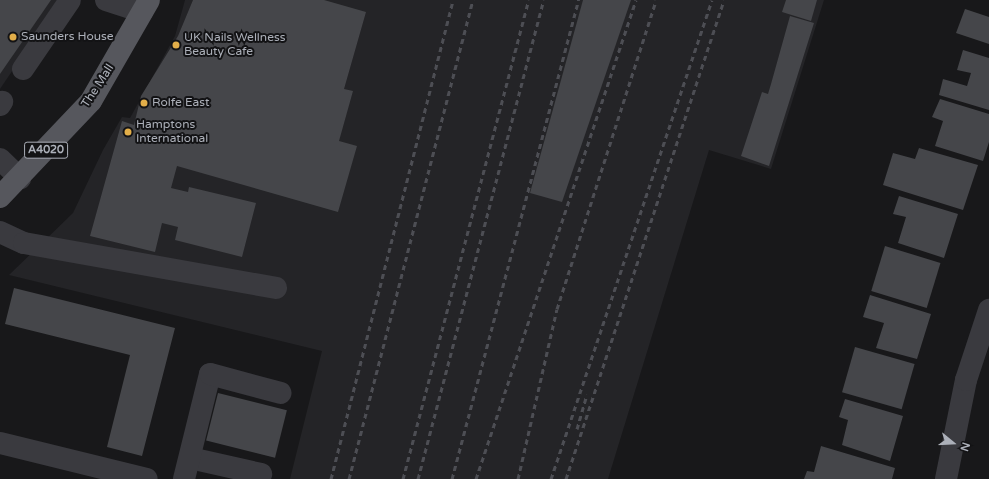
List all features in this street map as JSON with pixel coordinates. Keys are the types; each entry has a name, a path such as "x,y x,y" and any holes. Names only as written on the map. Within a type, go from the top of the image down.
{"main road":[{"name":"The Mall","path":"0,197 20,178 91,101 145,6"}],"street":[{"path":"23,69 70,0"},
{"path":"106,0 145,6"},
{"path":"0,159 20,178"},
{"path":"0,232 24,243 276,288"},
{"path":"946,479 966,380 989,310"},
{"path":"184,479 210,374 281,393"},
{"path":"0,443 147,479"},
{"path":"190,458 261,474"}],"shaded area":[{"name":"Saunders House","path":"0,0 60,0 0,89"},
{"path":"185,0 824,0 771,169 709,150 608,479 290,479 322,351 9,275 73,213 103,150 122,117 130,118 175,36"}],"building":[{"name":"Saunders House","path":"0,0 51,0 0,74"},
{"path":"193,0 324,0 366,12 344,89 353,91 339,141 357,146 338,212 177,166 171,188 188,192 189,187 256,203 242,257 175,240 178,227 162,223 155,252 90,236 122,121 134,125 141,96 178,36"},
{"path":"583,0 631,0 562,202 530,193"},
{"path":"786,0 817,0 811,21 782,12"},
{"path":"965,9 989,17 989,44 956,33"},
{"path":"790,16 814,23 769,166 741,156 762,92 768,94"},
{"path":"963,50 989,58 989,110 939,95 943,79 967,86 971,73 957,70"},
{"path":"940,99 989,114 989,142 983,161 935,146 943,121 932,117"},
{"path":"919,148 978,165 963,210 883,185 893,153 915,159"},
{"path":"899,196 958,214 944,258 898,243 906,217 893,214"},
{"path":"885,246 940,263 927,308 871,291"},
{"path":"14,288 175,328 142,456 107,447 130,355 5,324"},
{"path":"870,295 931,314 917,359 876,348 884,323 863,317"},
{"path":"855,347 915,364 902,409 842,392"},
{"path":"218,393 287,410 275,458 206,441"},
{"path":"845,399 903,416 890,461 842,445 848,420 839,417"},
{"path":"821,446 895,468 892,479 804,479 807,471 814,472"}],"railway":[{"path":"331,479 453,0"},
{"path":"349,479 473,0"},
{"path":"403,479 529,0"},
{"path":"418,479 544,0"},
{"path":"452,479 579,0"},
{"path":"476,479 636,0"},
{"path":"518,479 557,309 656,0"},
{"path":"551,479 712,0"},
{"path":"566,479 724,0"},
{"path":"577,429 587,394"}],"place":[{"name":"Saunders House","path":"13,37"},
{"name":"UK Nails Wellness Beauty Cafe","path":"176,45"},
{"name":"Rolfe East","path":"144,103"},
{"name":"Hamptons International","path":"128,132"}]}
